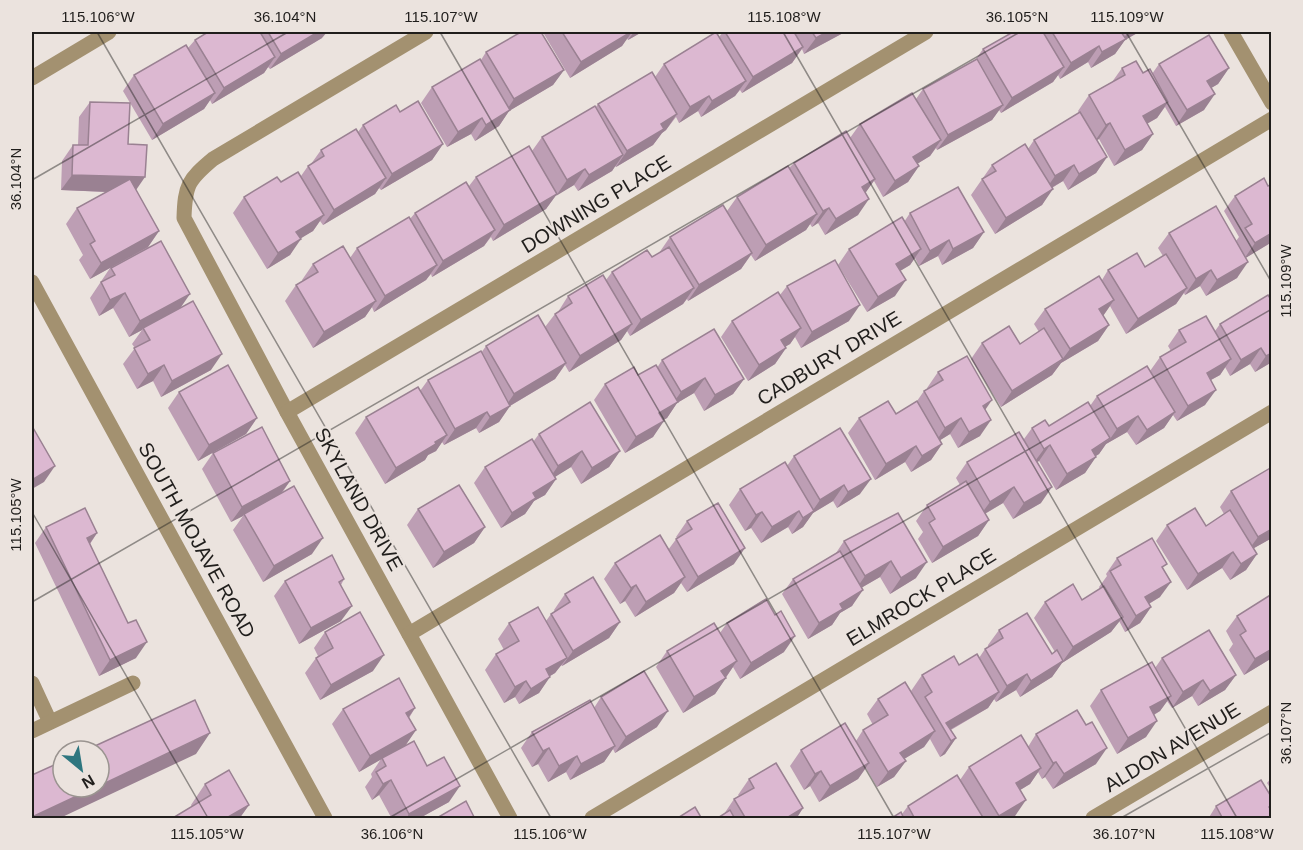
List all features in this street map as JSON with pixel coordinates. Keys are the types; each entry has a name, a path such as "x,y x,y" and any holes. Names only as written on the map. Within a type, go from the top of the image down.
{"street":[{"path":"32,78 109,32"},
{"name":"SKYLAND DRIVE","path":"426,32 213,159 193,176 185,196 184,219 510,819"},
{"name":"DOWNING PLACE","path":"287,412 926,32"},
{"path":"1231,32 1272,103"},
{"name":"CADBURY DRIVE","path":"409,634 1272,119"},
{"name":"SOUTH MOJAVE ROAD","path":"32,282 325,819"},
{"name":"ELMROCK PLACE","path":"592,819 1272,412"},
{"path":"32,683 50,722"},
{"path":"32,731 133,683"},
{"name":"ALDON AVENUE","path":"1094,819 1272,712"}],"building":[{"path":"208,32 260,32 275,57 224,88 195,40"},
{"path":"268,32 318,32 281,54"},
{"path":"521,32 541,32 564,70 514,99 486,52"},
{"path":"562,32 631,32 581,62"},
{"path":"716,32 746,81 712,101 709,96 690,107 664,64"},
{"path":"725,32 794,32 803,47 753,77"},
{"path":"812,32 827,32 816,38"},
{"path":"1013,32 1043,32 1064,67 1012,98 983,49"},
{"path":"1052,32 1121,32 1126,39 1102,52 1099,46 1071,63"},
{"path":"1209,35 1229,68 1207,81 1215,94 1187,110 1159,64"},
{"path":"186,45 215,93 163,124 134,75"},
{"path":"480,59 510,110 486,125 482,118 458,132 432,87"},
{"path":"977,59 1003,105 948,135 923,89"},
{"path":"1136,61 1143,73 1150,69 1168,102 1143,116 1153,134 1125,150 1110,123 1106,125 1089,95 1125,75 1122,68"},
{"path":"652,72 677,114 661,124 664,129 627,151 598,104"},
{"path":"912,93 941,140 913,157 919,166 895,181 860,124"},
{"path":"418,101 443,144 392,174 363,125 396,105 400,112"},
{"path":"90,102 130,103 128,144 147,145 145,177 72,175 73,145 88,145"},
{"path":"595,106 623,155 589,175 585,169 567,180 542,137"},
{"path":"1080,112 1107,157 1079,174 1074,165 1055,176 1034,140"},
{"path":"356,129 386,178 334,210 308,166 324,156 321,150"},
{"path":"846,131 875,179 862,187 869,199 836,219 829,208 823,211 794,163"},
{"path":"1025,144 1053,189 1006,218 982,179 996,171 992,165"},
{"path":"529,146 557,194 504,225 476,177"},
{"path":"788,166 817,214 766,245 737,197"},
{"path":"298,172 324,215 296,232 301,239 278,253 244,197 277,177 281,182"},
{"path":"1264,178 1268,186 1272,184 1272,233 1255,243 1245,228 1252,224 1235,196"},
{"path":"130,179 159,231 101,263 90,244 95,241 77,208"},
{"path":"466,182 495,230 443,261 415,213"},
{"path":"958,187 984,232 953,249 949,240 930,251 910,213"},
{"path":"723,205 752,253 699,285 670,237"},
{"path":"1216,206 1248,262 1217,280 1211,270 1196,279 1169,233"},
{"path":"409,217 437,265 385,296 357,248"},
{"path":"902,217 921,249 896,264 906,280 878,297 849,249"},
{"path":"161,241 190,294 140,321 125,293 110,300 101,282 115,275 111,268"},
{"path":"343,246 376,301 324,332 296,285 318,272 313,264"},
{"path":"669,247 694,288 641,320 612,272 647,250 652,257"},
{"path":"1137,253 1145,267 1166,254 1187,288 1138,319 1108,270"},
{"path":"835,260 860,305 812,332 787,286"},
{"path":"603,275 632,324 580,356 555,314 572,303 568,296"},
{"path":"1099,276 1114,300 1099,309 1109,325 1070,349 1045,309"},
{"path":"778,292 801,328 781,340 786,348 759,365 732,321"},
{"path":"1268,295 1272,301 1272,353 1266,356 1261,348 1241,360 1220,324"},
{"path":"193,301 222,354 172,381 164,365 148,374 134,348 150,340 143,328"},
{"path":"538,315 566,363 514,394 486,346"},
{"path":"1206,316 1231,359 1207,373 1216,390 1188,406 1160,357 1186,342 1179,330"},
{"path":"1009,326 1020,344 1044,328 1063,359 1012,391 982,343"},
{"path":"714,329 744,379 715,395 705,378 681,392 662,360"},
{"path":"481,351 510,406 490,417 487,412 455,429 428,380"},
{"path":"967,356 992,400 983,406 991,420 969,432 961,418 945,428 924,391 943,380 938,372"},
{"path":"228,365 257,418 209,445 179,392"},
{"path":"656,365 678,402 659,413 664,421 636,437 605,384 634,367 638,375"},
{"path":"1147,366 1175,412 1147,430 1138,416 1117,429 1097,396"},
{"path":"418,387 447,435 396,468 366,417"},
{"path":"888,401 896,414 917,401 942,444 922,456 916,446 886,464 859,418"},
{"path":"590,402 620,451 592,468 582,451 558,466 539,434"},
{"path":"1088,402 1110,438 1092,450 1096,457 1067,474 1050,445 1044,449 1032,428 1045,420 1049,426"},
{"path":"32,426 55,466 32,480"},
{"path":"262,427 290,481 242,507 213,453"},
{"path":"840,428 871,479 848,492 844,485 820,500 794,456"},
{"path":"1019,432 1052,487 1024,503 1014,487 990,502 967,462"},
{"path":"532,439 556,479 533,493 536,498 512,513 485,467"},
{"path":"785,462 814,511 803,518 799,511 772,527 762,512 756,515 740,489"},
{"path":"1272,467 1272,529 1258,537 1231,491"},
{"path":"966,481 989,520 943,547 929,523 935,519 927,505"},
{"path":"459,485 485,527 444,552 418,509"},
{"path":"294,486 323,538 274,566 244,514"},
{"path":"718,503 745,548 698,577 676,539 692,529 687,521"},
{"path":"85,508 97,533 87,538 128,623 136,620 147,642 110,660 46,527"},
{"path":"1195,508 1206,526 1230,510 1257,554 1241,564 1233,552 1198,574 1167,525"},
{"path":"898,513 927,562 901,578 891,561 865,576 844,541"},
{"path":"660,535 685,577 646,602 636,585 631,588 615,563"},
{"path":"1152,538 1167,564 1162,567 1171,582 1145,597 1151,607 1136,616 1110,571 1121,565 1117,558"},
{"path":"840,551 863,590 840,604 843,609 819,623 793,579"},
{"path":"332,555 344,579 339,582 352,606 311,628 285,581"},
{"path":"593,577 620,622 573,651 551,614 570,602 565,594"},
{"path":"1073,584 1082,600 1104,586 1123,617 1073,647 1045,602"},
{"path":"1272,594 1272,649 1255,659 1240,635 1246,631 1237,616"},
{"path":"766,599 775,615 781,611 795,636 751,663 727,623"},
{"path":"538,607 567,658 546,669 550,677 531,689 526,681 515,687 496,654 519,641 509,623"},
{"path":"360,612 384,655 331,685 316,658 333,648 325,632"},
{"path":"1027,613 1052,654 1057,650 1063,661 1031,681 1027,674 1007,686 985,649 1003,638 999,630"},
{"path":"714,623 737,661 721,671 726,678 694,697 667,651"},
{"path":"1209,630 1236,675 1210,691 1203,680 1183,692 1162,658"},
{"path":"977,654 999,692 946,723 956,738 951,741 925,697 932,692 922,675 954,656 959,665"},
{"path":"1152,662 1171,696 1150,707 1157,721 1128,738 1101,690"},
{"path":"644,671 668,711 626,737 601,697"},
{"path":"399,678 415,708 406,713 416,730 370,756 343,709"},
{"path":"905,682 935,731 900,753 906,761 888,772 863,730 888,715 878,699"},
{"path":"195,700 210,733 111,780 110,739"},
{"path":"590,700 615,746 581,764 577,756 559,766 549,748 543,751 532,732"},
{"path":"1077,710 1086,725 1092,722 1107,748 1064,774 1056,762 1053,763 1036,734"},
{"path":"845,723 869,763 830,786 821,771 815,774 801,750"},
{"path":"1021,735 1041,768 1016,783 1026,800 999,816 969,767"},
{"path":"414,741 427,766 444,757 460,786 409,814 391,780 383,784 376,772 386,766 382,758"},
{"path":"776,763 803,808 785,819 746,819 734,799 754,788 749,779"},
{"path":"51,766 51,799 70,799 32,817 32,775"},
{"path":"229,770 249,805 228,817 229,819 171,819 211,795 205,784"},
{"path":"957,775 984,819 915,819 908,806"},
{"path":"1261,780 1272,798 1272,805 1269,807 1272,819 1223,819 1216,806"},
{"path":"466,801 475,819 435,819"},
{"path":"695,807 702,819 676,819"},
{"path":"730,810 735,819 716,819"},
{"path":"901,812 904,819 890,819"}]}
